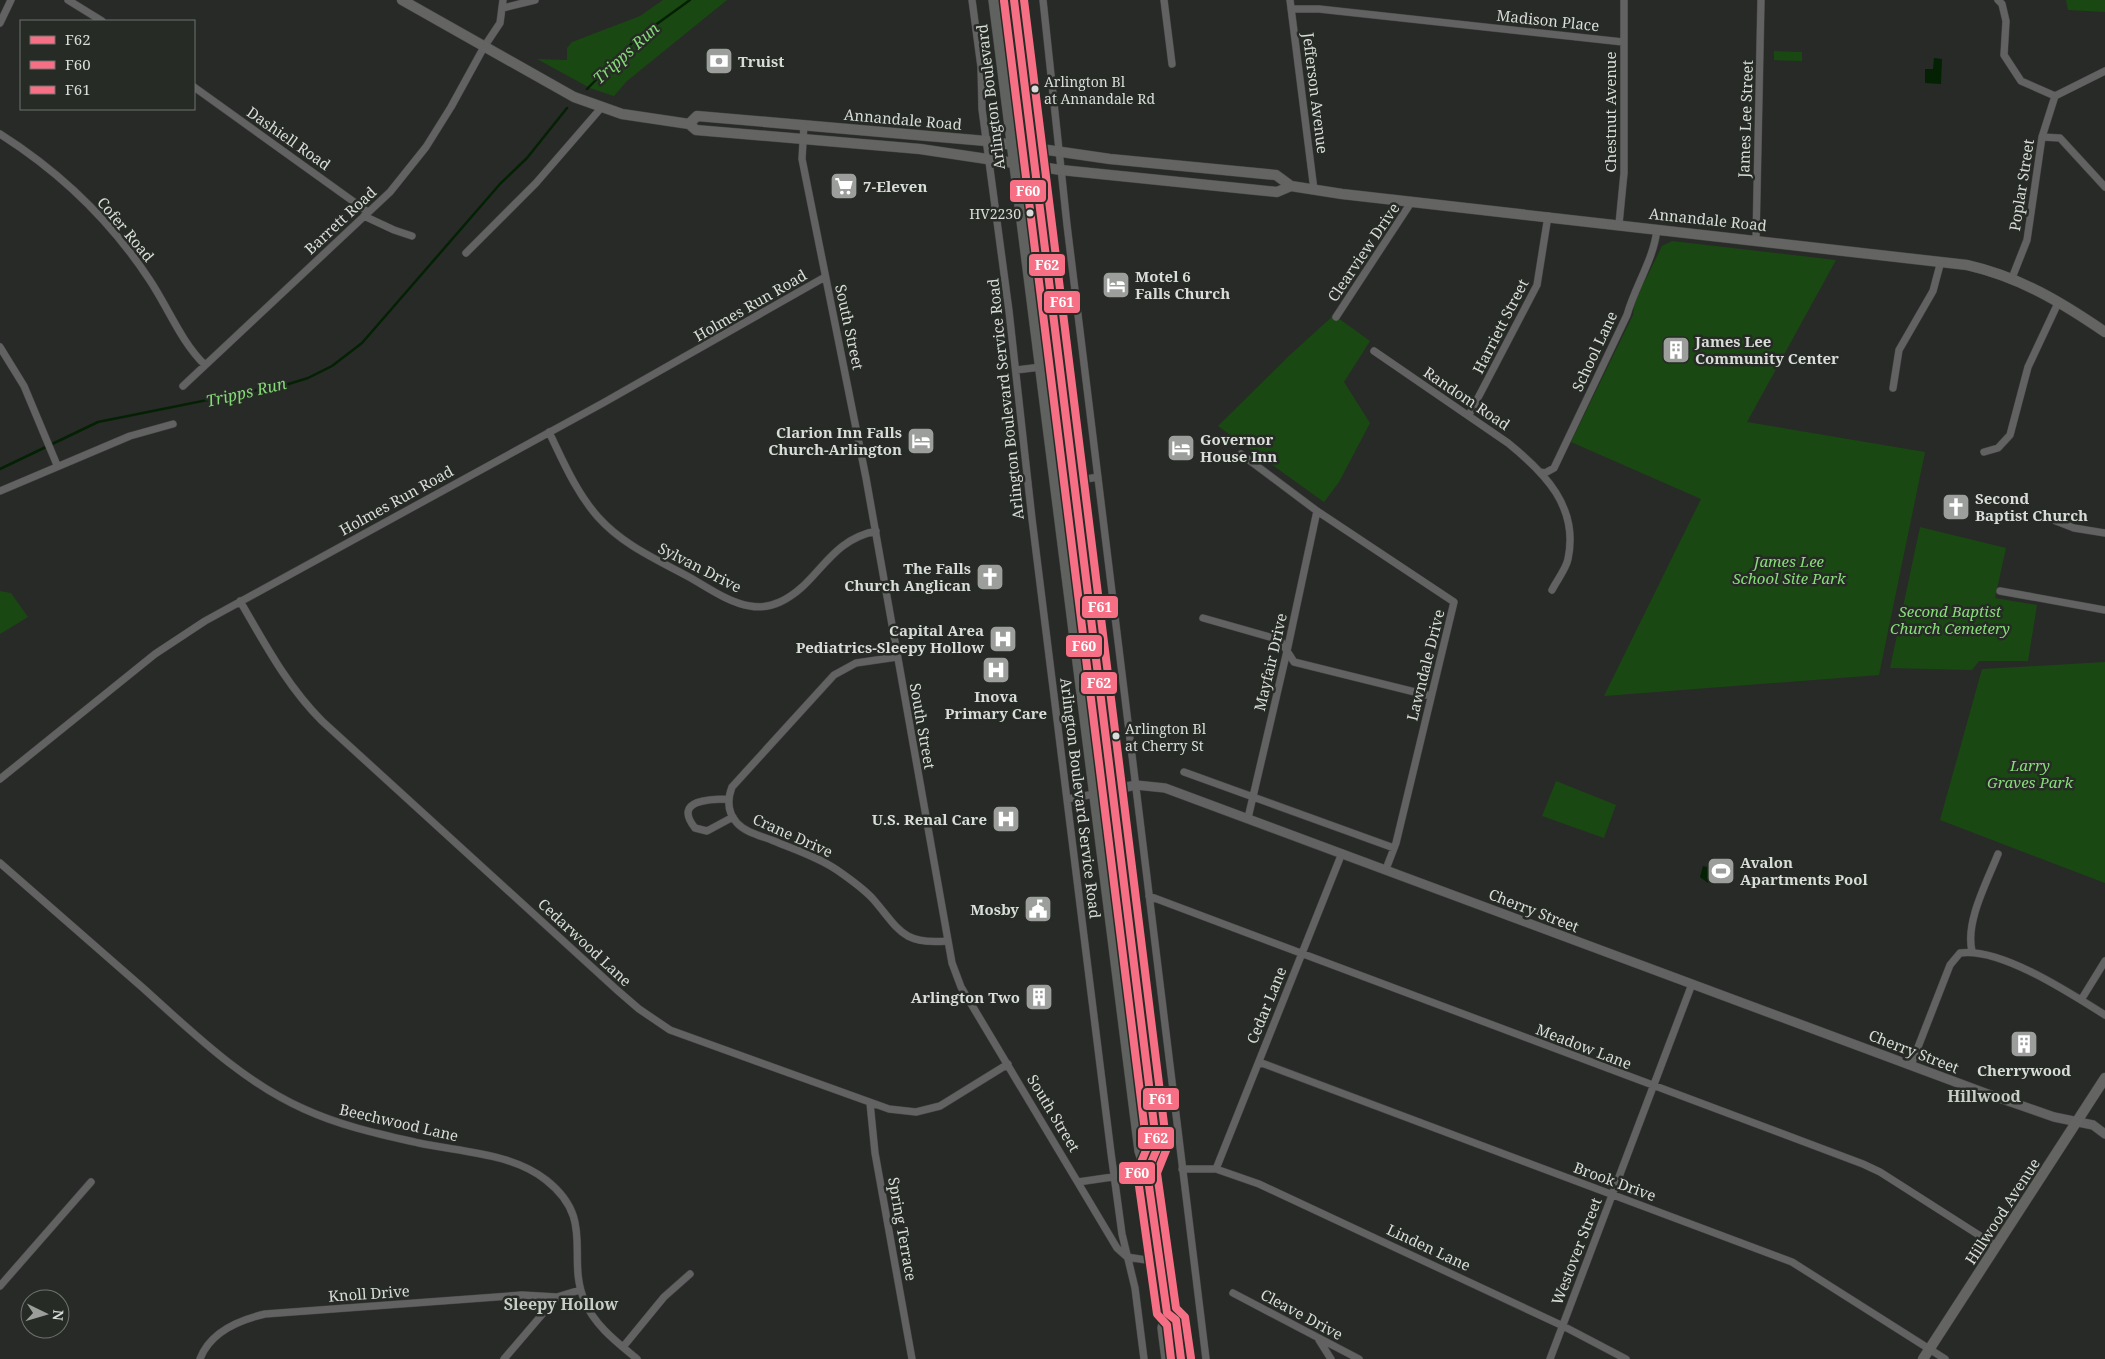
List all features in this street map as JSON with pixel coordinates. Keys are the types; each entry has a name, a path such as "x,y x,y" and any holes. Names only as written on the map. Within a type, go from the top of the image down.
{"highway":[{"name":"Arlington Boulevard","path":"994,0 1140,1150 1147,1172 1167,1313 1163,1328 1167,1359"},
{"path":"1014,0 1157,1149 1147,1172"},
{"name":"Arlington Boulevard","path":"1167,1313 1176,1320 1181,1359"}],"main road":[{"name":"Annandale Road","path":"402,0 574,97 601,108 644,118 689,124 696,130 803,138 1013,161 1061,170 1277,192 1291,186"},
{"name":"Annandale Road","path":"689,124 697,116 804,124 1033,146 1110,159 1276,175 1291,186 1314,190 1941,261 1984,268 2012,278 2059,301 2105,332"},
{"name":"Hillwood Avenue","path":"1923,1359 2105,1078"}],"street":[{"path":"0,23 11,0"},
{"path":"68,0 100,20"},
{"path":"503,0 503,8 536,0"},
{"name":"Arlington Boulevard Service Road","path":"972,0 981,67 982,109 996,207 1114,1177 1127,1257 1135,1288 1144,1359"},
{"path":"1043,0 1061,170 1206,1359"},
{"path":"1164,0 1172,64"},
{"name":"Jefferson Avenue","path":"1290,0 1314,190"},
{"name":"Chestnut Avenue","path":"1619,224 1624,173 1624,0"},
{"name":"James Lee Street","path":"1756,239 1761,0"},
{"path":"1998,0 2002,4 2006,21 2004,55 2021,81 2055,96 2105,71"},
{"name":"Barrett Road","path":"183,386 390,192 426,147 484,47 500,24 503,8"},
{"name":"Madison Place","path":"1291,9 1319,9 1623,42"},
{"name":"Dashiell Road","path":"195,88 366,214 394,230 412,236"},
{"name":"Poplar Street","path":"2012,278 2026,240 2042,137 2055,96"},
{"path":"466,253 536,183 601,108"},
{"name":"South Street","path":"804,124 802,159 876,531 947,941 955,974 1117,1248 1127,1257"},
{"name":"Cofer Road","path":"0,134 64,180 102,219 141,266 192,351 205,365"},
{"path":"2042,137 2060,138 2105,187"},
{"name":"Clearview Drive","path":"1336,317 1412,201"},
{"name":"Harriett Street","path":"1469,415 1537,285 1548,216"},
{"name":"School Lane","path":"1540,472 1545,473 1554,468 1575,426 1627,315 1632,296 1655,244 1657,229"},
{"path":"1893,388 1899,350 1933,291 1941,261"},
{"name":"Holmes Run Road","path":"0,779 162,649 205,621 549,432 825,277"},
{"path":"1984,452 1998,448 2010,435 2028,367 2059,301"},
{"path":"0,347 24,386 56,462"},
{"name":"Random Road","path":"1374,351 1508,443 1540,472 1558,492 1569,526 1568,560 1552,590"},
{"path":"1016,370 1040,367"},
{"path":"0,491 56,462 130,436 173,424"},
{"name":"Sylvan Drive","path":"549,432 572,480 598,517 612,532 644,554 738,603 761,607 782,601 796,591 841,545 862,534 876,531"},
{"name":"Lawndale Drive","path":"1241,454 1316,511 1454,602 1394,848 1386,869"},
{"path":"1075,481 1098,477"},
{"name":"Mayfair Drive","path":"1248,818 1287,651 1316,511"},
{"path":"2056,521 2074,528 2105,533"},
{"path":"2000,591 2105,610"},
{"name":"Cedarwood Lane","path":"240,601 279,669 306,705 639,1009 670,1030 870,1103 906,1112 929,1110 950,1100 1008,1064"},
{"path":"1203,618 1280,640 1294,662 1431,696"},
{"path":"733,817 707,832 695,828 689,817 690,810 697,801 728,799 732,787 834,675 856,663 897,656"},
{"path":"1184,772 1394,848"},
{"name":"Cherry Street","path":"1068,799 1136,785 1165,788 1342,852 1985,1093 2054,1118 2093,1125 2105,1134"},
{"name":"Crane Drive","path":"728,799 733,817 745,829 812,856 850,879 872,898 898,931 906,936 926,941 947,941"},
{"name":"Cedar Lane","path":"1216,1168 1342,852"},
{"path":"1972,951 1969,940 1970,927 1998,854"},
{"name":"Beechwood Lane","path":"0,863 214,1049 278,1096 301,1108 350,1127 508,1161 534,1172 560,1194 573,1215 579,1245 580,1290 591,1315 637,1359"},
{"name":"Meadow Lane","path":"1149,896 1301,955 1880,1172 1996,1246"},
{"path":"1911,1065 1950,965 1960,953 1972,951 2029,970 2105,1015"},
{"path":"2081,1000 2105,961"},
{"name":"Westover Street","path":"1550,1359 1692,984"},
{"name":"Brook Drive","path":"1258,1062 1792,1262 1945,1359"},
{"name":"Spring Terrace","path":"870,1103 875,1153 912,1359"},
{"path":"1182,1169 1216,1168"},
{"name":"Linden Lane","path":"1216,1168 1260,1184 1338,1219 1562,1326 1626,1359"},
{"path":"1078,1182 1147,1172"},
{"path":"0,1286 91,1182"},
{"path":"1127,1257 1159,1262"},
{"path":"623,1347 664,1297 690,1274"},
{"path":"504,1359 557,1297 580,1290"},
{"name":"Cleave Drive","path":"1233,1293 1358,1359"},
{"name":"Knoll Drive","path":"200,1359 205,1348 223,1331 248,1318 265,1314 522,1295 557,1297"},
{"path":"1318,1339 1331,1359"}],"green space":[{"path":"663,0 727,0 627,81 614,96 590,88 537,59 567,60 567,48 572,42 640,16"},
{"path":"2066,0 2105,0 2105,12 2068,10"},
{"path":"1774,51 1802,52 1802,61 1774,60"},
{"name":"James Lee School Site Park","path":"1672,241 1836,260 1747,422 1925,452 1879,675 1604,696 1701,499 1571,442 1633,315 1635,301 1662,246"},
{"path":"1334,315 1370,341 1344,382 1370,423 1339,482 1324,502 1218,426 1291,354"},
{"name":"Second Baptist Church Cemetery","path":"1920,527 2006,548 1995,598 2037,605 2028,661 1979,661 1972,670 1890,668"},
{"path":"0,591 11,593 28,617 0,634"},
{"name":"Larry Graves Park","path":"2105,662 2105,883 1940,820 1982,669"},
{"path":"1556,781 1616,805 1604,838 1542,816"}],"shaded area":[{"path":"1934,58 1942,59 1941,84 1925,83 1925,69 1933,69"},
{"name":"Avalon Apartments Pool","path":"1710,858 1728,868 1724,876 1713,870 1708,883 1700,877 1703,866 1707,867"}],"waterway":[{"name":"Tripps Run","path":"587,89 636,39 690,0"},
{"name":"Tripps Run","path":"0,469 98,422 279,387 308,378 332,366 362,343 500,184 527,158 567,108"}],"transit line":[{"name":"F62","path":"1014,0 1157,1149 1147,1172 1167,1313 1176,1320 1181,1359"},
{"name":"F61","path":"1024,0 1167,1148 1157,1173 1176,1308 1185,1317 1191,1358"},
{"name":"F60","path":"1004,1 1147,1148 1137,1172 1157,1314 1167,1325 1171,1359"}],"place":[{"name":"Truist","path":"719,61"},
{"name":"Arlington Bl at Annandale Rd","path":"1035,89"},
{"name":"7-Eleven","path":"844,186"},
{"name":"HV2230","path":"1030,213"},
{"name":"Motel 6 Falls Church","path":"1116,285"},
{"name":"James Lee Community Center","path":"1676,350"},
{"name":"Clarion Inn Falls Church-Arlington","path":"921,441"},
{"name":"Governor House Inn","path":"1181,448"},
{"name":"Second Baptist Church","path":"1956,507"},
{"name":"The Falls Church Anglican","path":"990,577"},
{"name":"Capital Area Pediatrics-Sleepy Hollow","path":"1003,639"},
{"name":"Inova Primary Care","path":"996,670"},
{"name":"Arlington Bl at Cherry St","path":"1116,736"},
{"name":"U.S. Renal Care","path":"1006,819"},
{"name":"Avalon Apartments Pool","path":"1721,871"},
{"name":"Mosby","path":"1038,909"},
{"name":"Arlington Two","path":"1039,997"},
{"name":"Cherrywood","path":"2024,1044"}],"district":[{"name":"Hillwood","path":"1984,1096"},
{"name":"Sleepy Hollow","path":"561,1304"}]}
